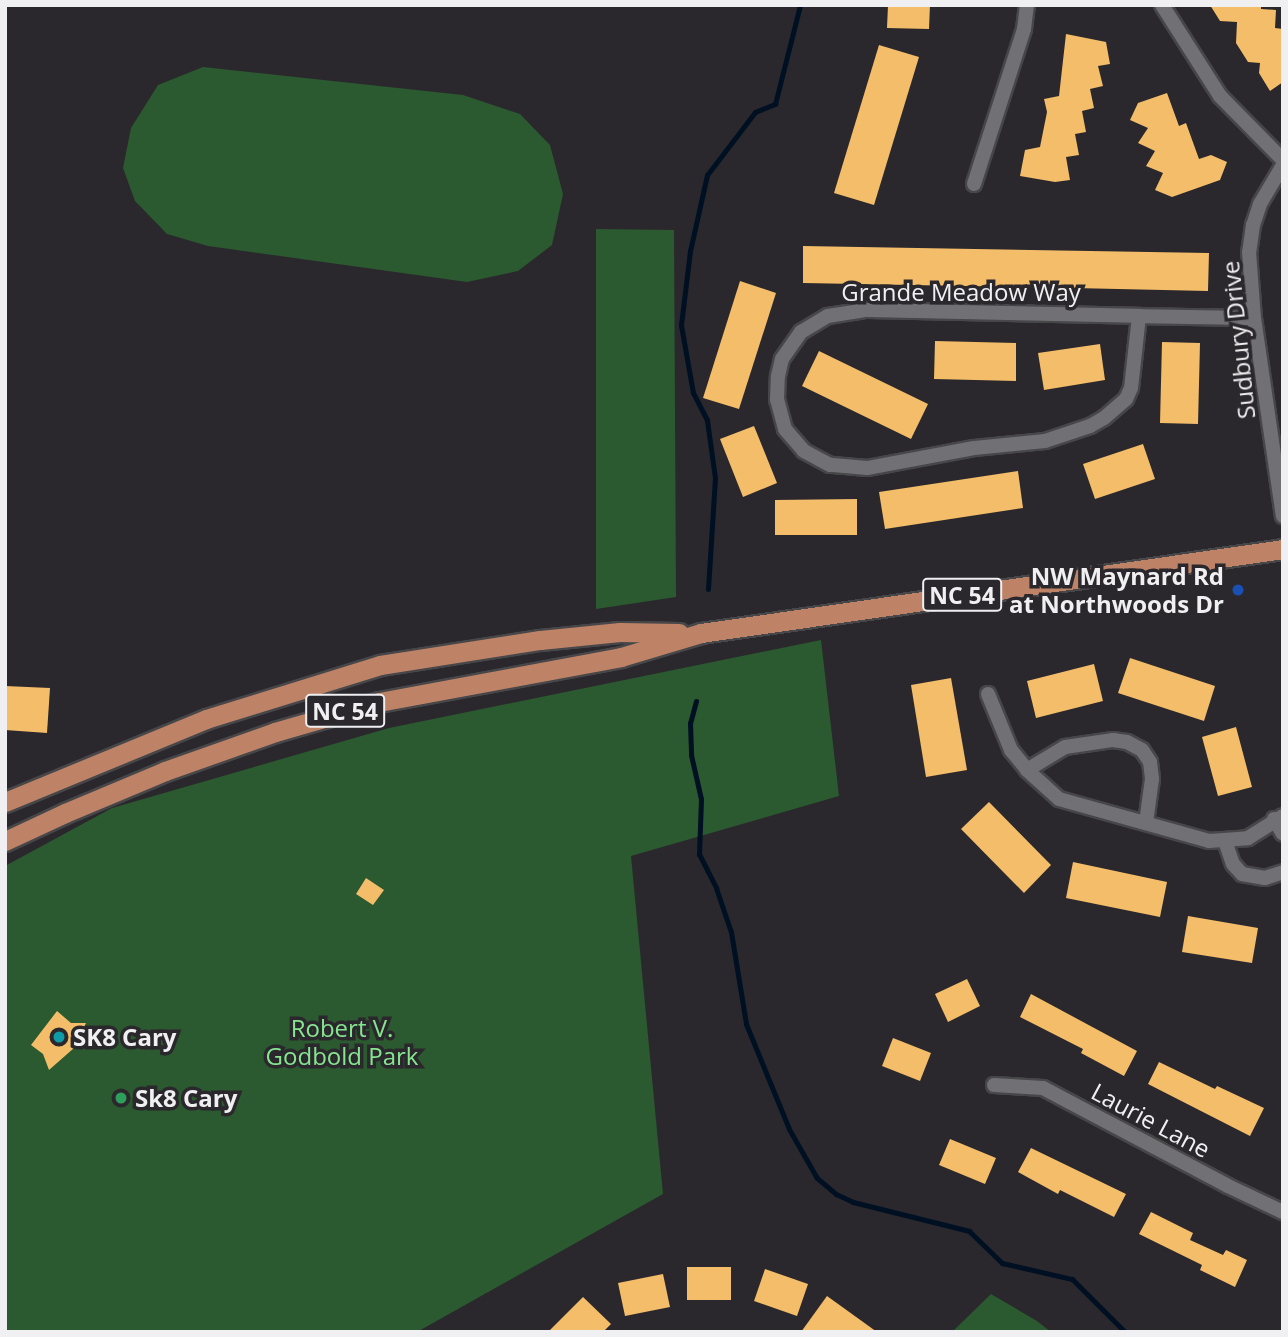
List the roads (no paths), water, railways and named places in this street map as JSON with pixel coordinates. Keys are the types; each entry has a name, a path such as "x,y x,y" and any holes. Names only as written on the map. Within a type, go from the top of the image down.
{"main road":[{"name":"NC 54","path":"5,841 128,785 327,715 379,702 621,657 701,633 1283,549"},
{"name":"NC 54","path":"5,802 206,719 380,664 477,648 620,632 701,633"}],"street":[{"path":"974,184 1024,29 1027,5"},
{"path":"1162,5 1220,96 1283,163"},
{"name":"Sudbury Drive","path":"1283,163 1267,190 1253,225 1250,252 1254,318 1283,516"},
{"name":"Grande Meadow Way","path":"1139,316 1135,374 1126,399 1090,426 1045,441 974,448 867,468 848,468 830,465 804,451 785,429 780,416 778,376 782,359 801,332 828,316 864,310 1254,318"},
{"path":"988,694 1011,750 1027,770 1059,799 1209,841 1248,838 1278,818 1283,834"},
{"path":"1027,770 1065,747 1113,740 1127,742 1142,750 1150,762 1152,779 1146,823"},
{"path":"1225,841 1233,864 1242,874 1265,878 1283,872"},
{"name":"Laurie Lane","path":"994,1085 1043,1088 1228,1186 1283,1212"}],"waterway":[{"path":"708,589 715,478 707,420 693,393 681,325 690,251 707,175 755,112 775,104 800,5"},
{"path":"696,701 690,723 691,755 701,799 699,854 716,888 731,932 746,1024 789,1129 817,1178 836,1194 853,1202 969,1231 1002,1263 1072,1279 1125,1332"}],"place":[{"name":"NW Maynard Rd at Northwoods Dr","path":"1238,590"},
{"name":"SK8 Cary","path":"59,1037"},
{"name":"Sk8 Cary","path":"121,1098"}],"park label":[{"name":"Robert V. Godbold Park","path":"342,1042"}]}
